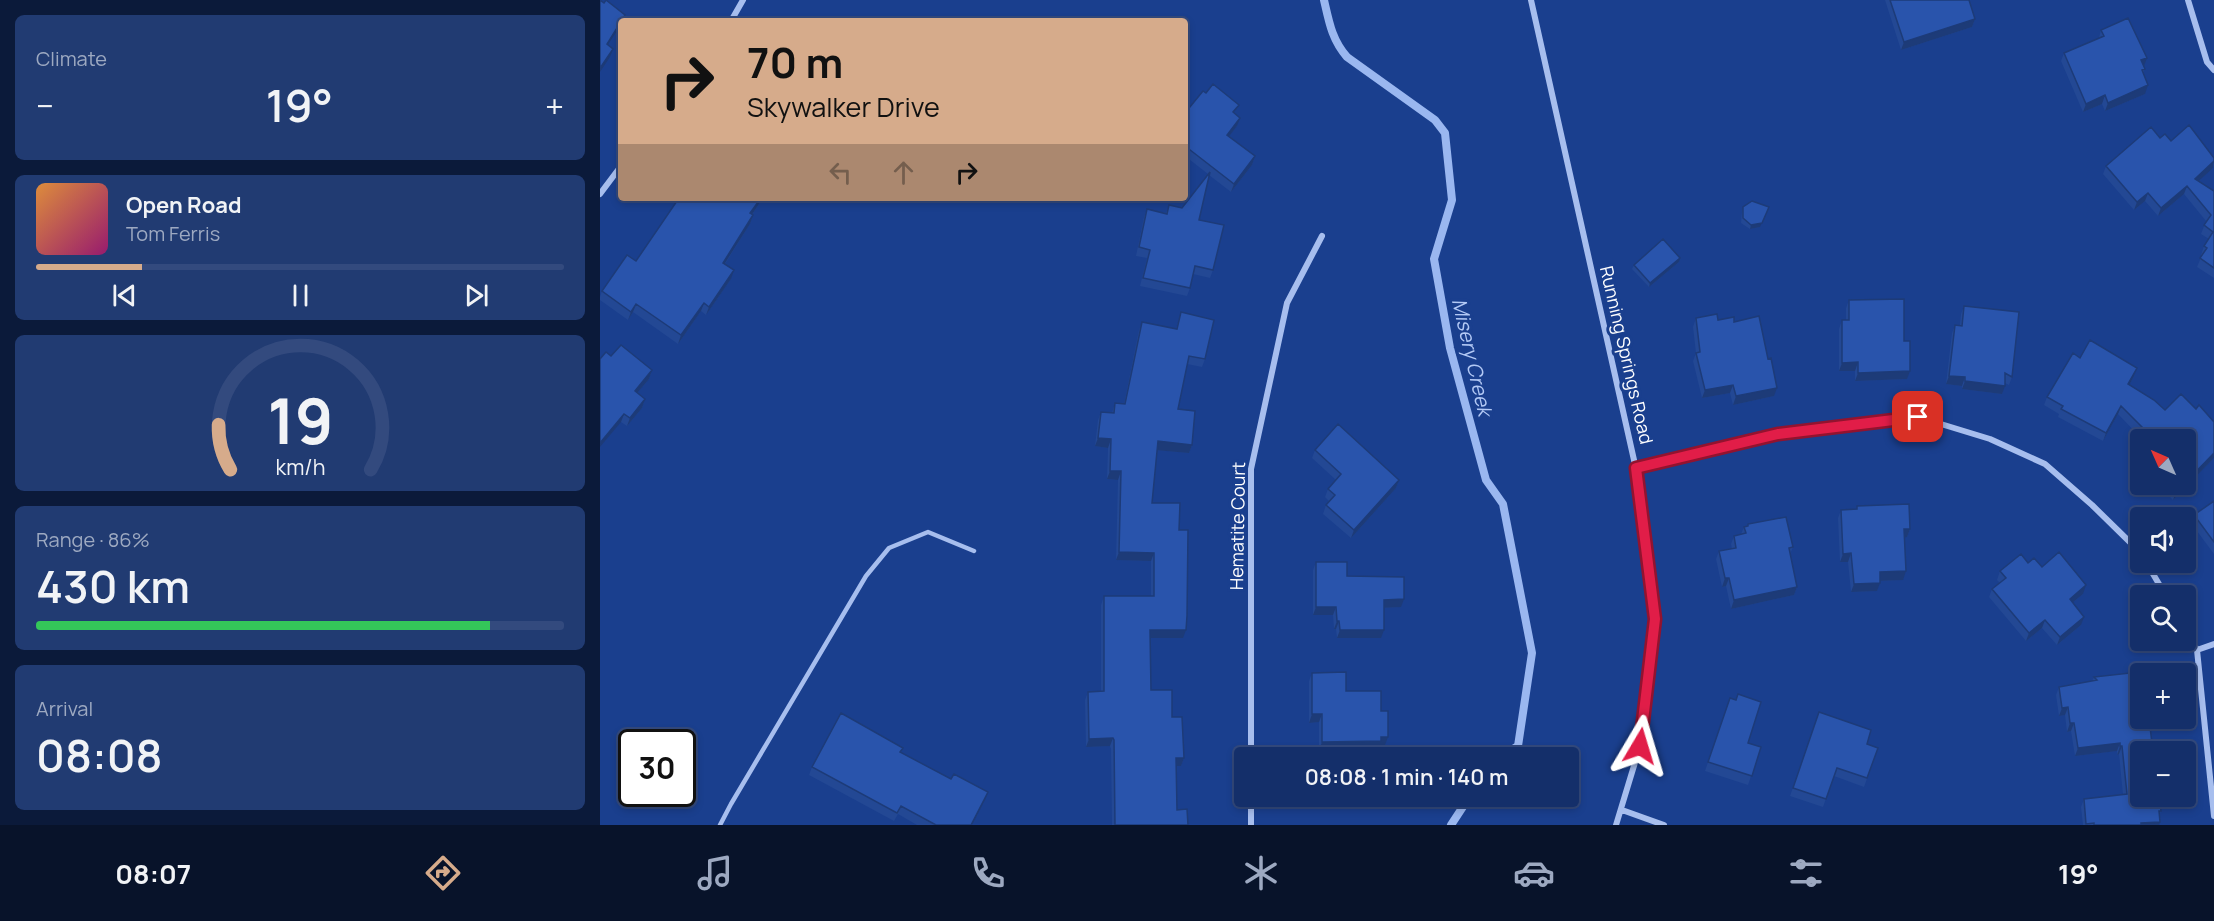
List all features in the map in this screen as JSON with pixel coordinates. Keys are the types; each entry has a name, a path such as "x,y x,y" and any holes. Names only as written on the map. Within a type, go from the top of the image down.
{"street":[{"path":"733,18 743,0"},
{"name":"Running Springs Road","path":"1531,0 1636,468 1655,619 1640,746 1616,825"},
{"path":"2188,0 2207,62 2214,70"},
{"path":"600,194 618,170"},
{"name":"Hematite Court","path":"1251,747 1251,469 1287,303 1322,236"},
{"path":"1636,468 1778,434 1918,417 1990,439 2045,464 2130,542"},
{"path":"2214,644 2197,650 2214,816"},
{"path":"1251,807 1251,825"},
{"path":"1622,810 1664,825"}],"lane":[{"path":"720,825 866,576 889,548 927,532 974,551"}],"building":[{"path":"600,0 604,3 606,0 625,15 623,18 618,18 618,26 607,44 613,49 600,68"},
{"path":"1890,0 1969,0 1975,19 1904,42"},
{"path":"2128,18 2147,58 2141,60 2148,85 2108,103 2105,95 2086,104 2064,53 2104,36 2101,30"},
{"path":"1213,84 1239,105 1233,112 1240,118 1227,135 1255,156 1234,184 1188,148 1188,109 1203,91 1206,93"},
{"path":"2189,125 2214,158 2214,161 2195,179 2214,191 2214,268 2200,258 2213,232 2204,225 2211,215 2187,186 2161,208 2148,193 2137,202 2106,166 2151,127 2160,138 2165,134 2171,141"},
{"path":"1210,172 1199,220 1224,225 1213,270 1195,266 1190,288 1143,278 1150,250 1139,247 1147,209 1167,214 1169,205 1182,208"},
{"path":"677,201 759,201 750,213 753,215 723,263 734,270 709,307 704,303 681,335 636,304 631,312 602,291 627,255 636,261"},
{"path":"1752,201 1769,207 1762,223 1751,225 1743,218 1743,207"},
{"path":"1663,239 1680,258 1650,283 1634,265"},
{"path":"1904,299 1904,341 1910,341 1910,371 1858,373 1858,362 1842,363 1842,320 1849,320 1849,300"},
{"path":"1964,306 2019,312 2012,377 2005,373 2005,386 1965,381 1965,377 1949,376 1955,325 1962,326"},
{"path":"1181,312 1214,320 1205,359 1189,356 1178,409 1195,411 1192,445 1158,441 1152,503 1180,503 1179,530 1188,530 1186,630 1150,630 1151,690 1172,690 1172,717 1182,717 1184,758 1176,758 1177,810 1187,809 1188,825 1115,825 1114,740 1113,738 1089,739 1088,692 1104,691 1104,596 1154,596 1154,553 1119,552 1121,471 1110,471 1111,439 1098,438 1101,412 1114,413 1115,403 1125,404 1142,322 1177,329"},
{"path":"1717,314 1718,320 1734,317 1734,322 1759,316 1777,388 1736,396 1733,385 1705,390 1696,353 1700,352 1696,318"},
{"path":"2090,340 2137,368 2128,384 2154,400 2165,410 2181,394 2196,409 2199,405 2214,422 2214,453 2196,472 2196,429 2144,429 2121,406 2106,433 2061,409 2063,406 2047,397 2073,353 2080,358"},
{"path":"621,345 652,370 635,391 645,399 630,418 624,414 600,443 600,359 606,352 611,356"},
{"path":"1338,424 1399,480 1354,530 1326,505 1335,495 1328,489 1341,474 1315,450"},
{"path":"2214,501 2214,542 2196,518 2196,514"},
{"path":"1909,504 1910,529 1904,529 1906,571 1880,572 1880,583 1854,584 1851,553 1843,554 1841,510 1857,509 1857,506"},
{"path":"1786,517 1793,547 1789,548 1797,587 1734,600 1729,578 1725,578 1719,551 1736,548 1734,536 1746,533 1744,527 1748,524"},
{"path":"2059,552 2086,585 2070,599 2084,617 2060,637 2045,620 2029,633 1992,589 2006,578 2000,571 2021,554 2028,563 2034,558 2042,567"},
{"path":"1316,562 1347,562 1347,576 1404,577 1404,599 1384,600 1384,630 1340,630 1336,607 1316,607"},
{"path":"1346,672 1346,691 1381,691 1381,711 1388,711 1388,737 1381,737 1381,741 1322,742 1322,714 1312,714 1312,673"},
{"path":"2130,673 2130,729 2150,729 2152,741 2130,741 2130,807 2160,807 2160,822 2141,823 2141,825 2086,824 2084,799 2127,794 2120,743 2078,748 2074,723 2070,723 2068,707 2062,708 2059,687 2097,680 2094,677"},
{"path":"1738,694 1761,702 1748,743 1761,747 1752,776 1708,762 1730,698 1736,700"},
{"path":"1819,712 1871,730 1867,744 1878,748 1867,778 1837,768 1826,799 1793,788"},
{"path":"841,713 903,748 900,752 951,779 954,774 988,792 971,825 936,825 901,806 897,813 812,767"}],"waterway":[{"name":"Misery Creek","path":"1324,0 1334,37 1347,57 1435,120 1445,133 1452,200 1434,259 1450,348 1486,480 1503,504 1532,653 1516,747"},
{"name":"Misery Creek","path":"1451,825 1463,807"}],"route":[{"path":"1640,746 1655,619 1636,468 1778,434 1918,417"}]}
